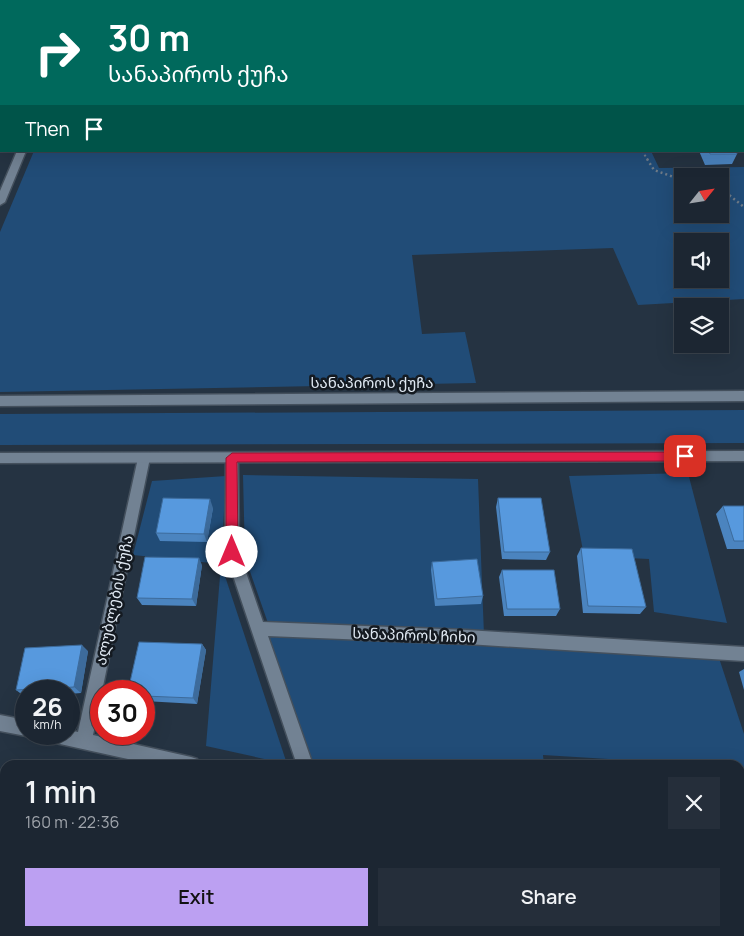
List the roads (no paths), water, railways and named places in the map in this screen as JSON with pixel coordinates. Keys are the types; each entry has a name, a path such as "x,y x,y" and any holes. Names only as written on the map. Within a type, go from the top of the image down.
{"main road":[{"path":"0,202 22,152"},
{"name":"სანაპიროს ქუჩა","path":"0,401 744,396"},
{"path":"0,458 744,456"},
{"name":"ალუბლების ქუჩა","path":"84,741 144,458"},
{"path":"232,458 232,552 303,760"},
{"name":"სანაპიროს ჩიხი","path":"258,629 487,638 744,654"},
{"path":"0,723 15,726"},
{"path":"80,740 169,760"}]}
